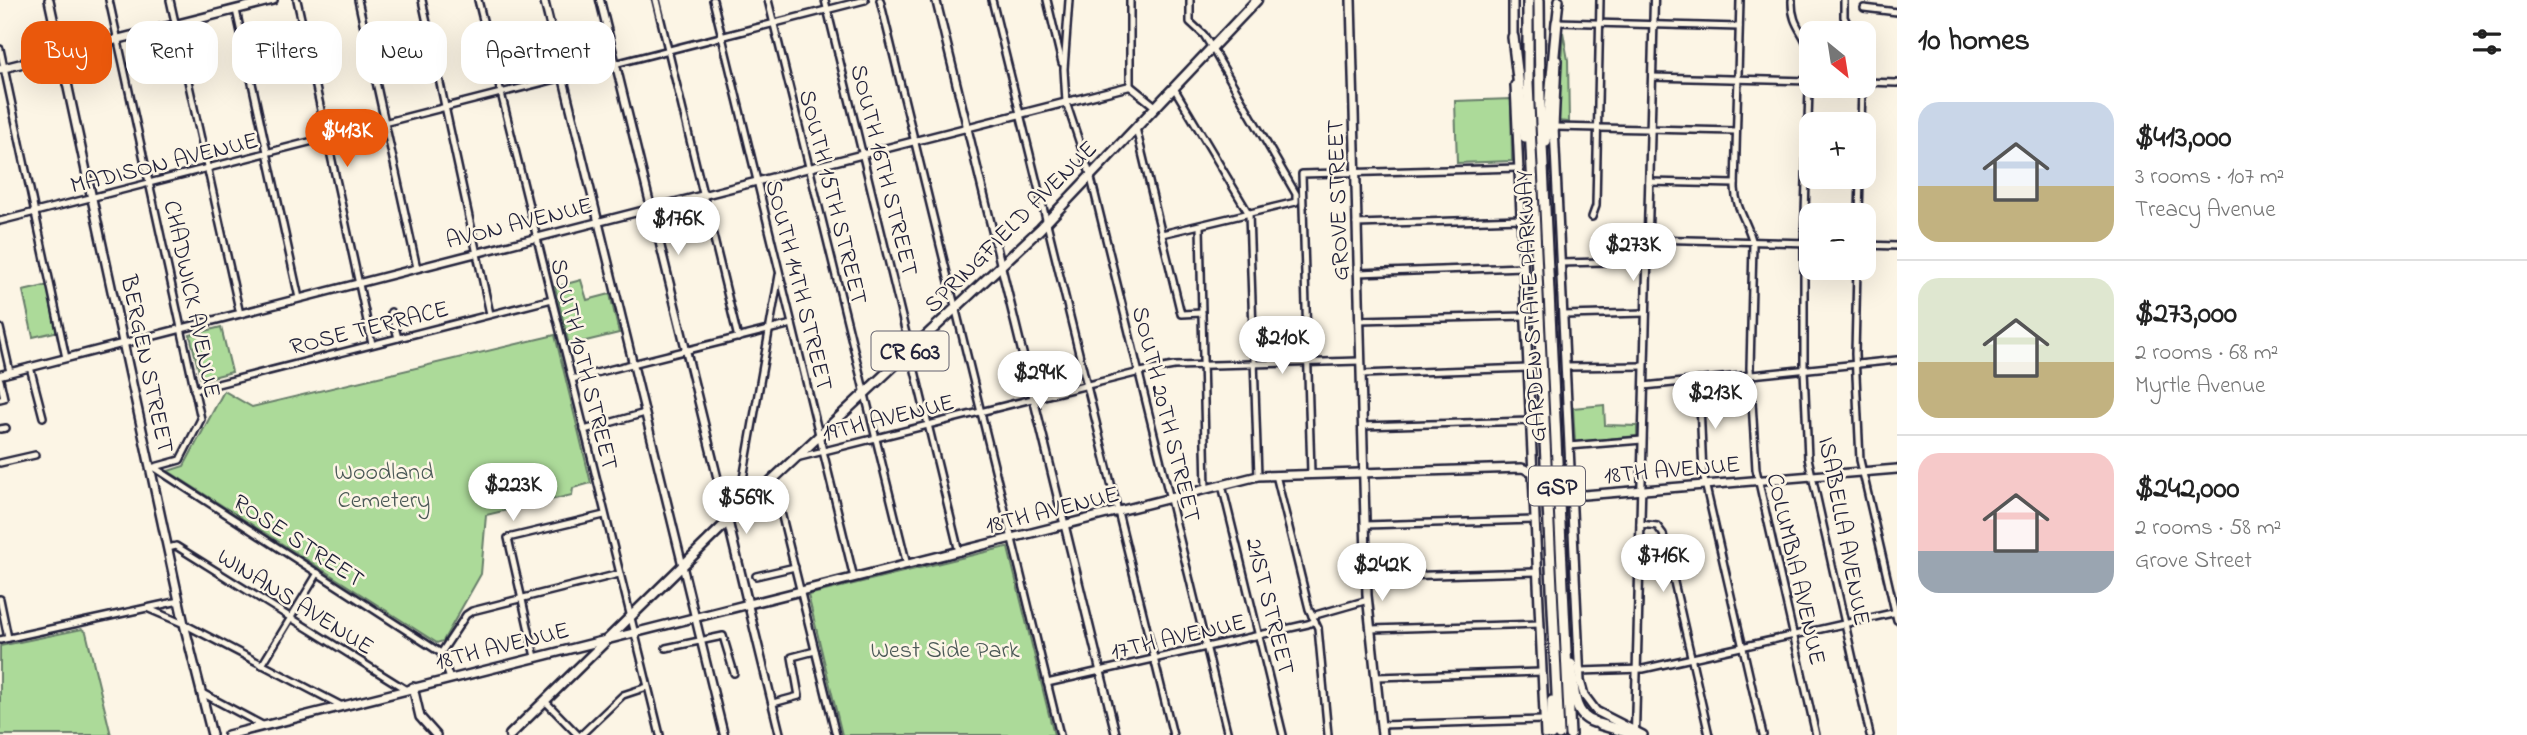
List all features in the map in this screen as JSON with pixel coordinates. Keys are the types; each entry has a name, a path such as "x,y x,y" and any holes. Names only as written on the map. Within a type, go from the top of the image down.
{"highway":[{"name":"GARDEN STATE PARKWAY","path":"1528,0 1527,67 1559,735"},
{"name":"GARDEN STATE PARKWAY","path":"1539,0 1538,69 1570,735"},
{"path":"1543,182 1557,22"},
{"path":"1513,37 1533,208"},
{"path":"1562,591 1578,708 1584,718 1638,734"},
{"path":"1551,735 1553,633"}],"main road":[{"name":"BERGEN STREET","path":"49,0 54,21"},
{"path":"190,21 273,0"},
{"name":"SPRINGFIELD AVENUE","path":"510,735 728,521 1047,222 1257,0"},
{"name":"GROVE STREET","path":"1351,0 1367,577 1382,735"},
{"path":"1513,0 1545,735"},
{"path":"1559,0 1554,127 1569,489 1580,671 1583,691 1593,708 1604,716 1627,725 1638,734"},
{"path":"112,41 126,38"},
{"path":"2,69 21,64"},
{"name":"BERGEN STREET","path":"68,84 153,468 184,624 212,735"},
{"name":"18TH AVENUE","path":"228,735 1258,476 1522,468 1582,495 1897,469"},
{"path":"728,521 748,604"},
{"path":"409,688 420,717 436,735"}],"street":[{"name":"CHADWICK AVENUE","path":"109,0 201,419 178,461 153,468"},
{"path":"170,0 176,21"},
{"path":"297,0 372,344"},
{"path":"358,0 417,268"},
{"path":"422,0 490,314"},
{"name":"SOUTH 10TH STREET","path":"478,0 660,735"},
{"path":"544,0 549,21"},
{"path":"600,0 728,521"},
{"path":"656,0 738,338"},
{"name":"SOUTH 14TH STREET","path":"713,0 854,578"},
{"name":"SOUTH 15TH STREET","path":"768,0 906,565"},
{"name":"SOUTH 16TH STREET","path":"825,0 959,552"},
{"name":"MADISON AVENUE","path":"616,64 865,0"},
{"path":"880,0 1060,735"},
{"path":"936,0 1116,735"},
{"path":"992,0 1173,735"},
{"path":"1047,0 1064,69"},
{"path":"1064,69 1069,0"},
{"path":"1130,0 1130,86 1156,107"},
{"path":"1162,234 1296,202 1296,194 1212,48 1204,35 1190,22 1190,0"},
{"path":"1592,217 1596,206 1600,0"},
{"path":"1638,734 1636,670 1654,0"},
{"path":"1740,0 1735,184 1737,205 1753,242"},
{"name":"ISABELLA AVENUE","path":"1792,0 1794,20 1799,30"},
{"path":"1844,0 1845,21"},
{"path":"1864,8 1897,12"},
{"path":"236,10 299,298"},
{"path":"1557,22 1739,27"},
{"path":"0,48 2,69 66,358"},
{"name":"SOUTH 20TH STREET","path":"1064,69 1066,102 1091,176 1227,735"},
{"path":"1652,76 1799,81"},
{"path":"1876,84 1897,83"},
{"path":"190,84 240,314"},
{"name":"MADISON AVENUE","path":"0,221 540,84"},
{"path":"565,84 724,735"},
{"name":"AVON AVENUE","path":"0,377 10,372 359,282 1130,86"},
{"path":"1174,88 1249,214 1258,476"},
{"name":"ISABELLA AVENUE","path":"1808,203 1810,98"},
{"path":"1554,127 1736,131"},
{"path":"1136,128 1181,314 1202,313"},
{"path":"1311,473 1302,174 1519,168"},
{"path":"1649,181 1735,184"},
{"path":"1356,224 1521,219"},
{"path":"1200,226 1206,489"},
{"path":"1647,239 1799,243"},
{"name":"COLUMBIA AVENUE","path":"1753,242 1751,375 1756,469 1816,735"},
{"path":"1876,245 1897,246"},
{"path":"1560,263 1647,261"},
{"path":"1358,273 1523,267"},
{"path":"737,513 779,272"},
{"name":"ISABELLA AVENUE","path":"1807,280 1804,370 1808,458 1870,735"},
{"path":"1857,280 1856,365 1860,460 1897,620"},
{"name":"ROSE TERRACE","path":"194,390 552,299"},
{"path":"391,312 398,338"},
{"path":"1563,315 1646,313"},
{"path":"1359,320 1526,316"},
{"path":"572,379 792,324"},
{"path":"0,328 10,372"},
{"path":"1644,386 1897,360"},
{"name":"19TH AVENUE","path":"796,458 1140,372 1174,366 1360,361"},
{"path":"1565,367 1644,366"},
{"path":"30,367 43,417"},
{"path":"1361,374 1528,368"},
{"path":"0,377 4,398 0,399"},
{"path":"1699,380 1703,472 1763,735"},
{"path":"584,430 645,413"},
{"path":"1362,425 1530,421"},
{"path":"1569,446 1642,440"},
{"path":"0,463 35,455"},
{"name":"ROSE STREET","path":"153,468 441,653"},
{"path":"1276,475 1318,628 1328,735"},
{"path":"773,480 835,735"},
{"name":"21ST STREET","path":"1222,485 1283,735"},
{"path":"535,657 508,538 604,515"},
{"path":"1365,525 1535,520"},
{"path":"1640,524 1657,527 1663,534 1709,735"},
{"name":"WINANS AVENUE","path":"168,548 176,547 409,688"},
{"path":"756,576 795,566"},
{"path":"1367,577 1537,572"},
{"path":"262,665 318,573"},
{"path":"450,678 441,653 466,615 472,611 619,573"},
{"path":"0,599 8,638"},
{"name":"17TH AVENUE","path":"1047,683 1259,636 1368,600"},
{"path":"0,640 179,601"},
{"path":"748,604 780,735"},
{"path":"149,609 184,624 342,706"},
{"path":"1580,671 1636,670 1896,612"},
{"path":"1371,629 1540,624"},
{"path":"666,648 725,637 734,673"},
{"path":"773,703 800,696 792,656 815,651"},
{"path":"1376,677 1542,672"},
{"path":"545,701 580,735 622,695 647,687"},
{"path":"201,693 264,726"},
{"path":"1381,725 1544,720"}],"green space":[{"path":"1563,32 1568,60 1569,122 1557,121"},
{"path":"1511,99 1512,161 1457,163 1455,101"},
{"path":"581,280 587,300 610,294 619,333 569,345 555,287"},
{"path":"49,285 59,331 33,337 23,291"},
{"path":"221,327 232,372 201,380 190,335"},
{"name":"Woodland Cemetery","path":"555,335 591,483 573,488 572,495 486,515 481,574 443,641 437,643 168,471 184,466 224,391 252,407"},
{"path":"1604,405 1605,425 1637,426 1637,436 1575,442 1573,408"},
{"name":"West Side Park","path":"1006,547 1054,735 842,735 808,595"},
{"path":"82,629 86,632 111,735 0,735 0,646"}]}
